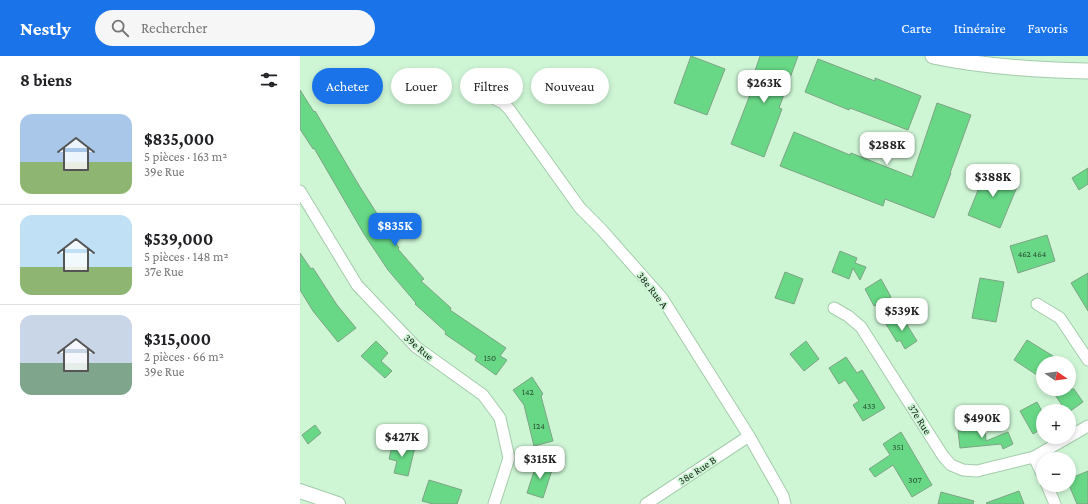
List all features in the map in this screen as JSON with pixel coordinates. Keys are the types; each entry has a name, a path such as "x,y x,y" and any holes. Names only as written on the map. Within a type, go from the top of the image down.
{"main road":[{"path":"934,56 994,61 1033,69 1088,71"}],"street":[{"name":"38e Rue A","path":"504,104 580,208 601,229 662,298 749,436 783,496 785,504"},
{"name":"39e Rue","path":"300,191 357,285 416,347 483,395 500,418 509,458 494,504"},
{"path":"1037,304 1060,318 1088,360"},
{"name":"37e Rue","path":"834,308 848,316 862,327 943,456 951,465 963,470 977,471 1034,457 1088,426"},
{"name":"38e Rue B","path":"646,504 749,436"},
{"path":"1034,457 1036,461"},
{"path":"300,491 338,504"},
{"path":"1050,492 1055,504"}],"building":[{"path":"691,56 725,69 707,115 674,103"},
{"path":"760,56 798,56 779,108 782,109 764,157 731,144 753,87 750,86"},
{"path":"818,59 875,81 875,78 921,96 908,130 850,108 849,110 805,92"},
{"path":"300,90 314,112 315,111 360,187 399,248 398,249 424,279 421,281 451,308 450,310 506,348 500,356 507,360 496,375 475,360 477,356 445,334 446,332 415,304 416,303 388,270 364,234 314,148 313,149 300,129"},
{"path":"937,103 971,115 934,218 885,199 883,206 780,166 794,132 850,155 851,153 912,177"},
{"path":"987,168 1019,182 1000,228 968,215"},
{"path":"1088,168 1088,184 1079,190 1072,178"},
{"path":"1047,235 1055,261 1018,273 1010,246"},
{"path":"840,251 857,258 855,263 866,267 860,280 853,268 849,279 832,272"},
{"path":"300,253 311,269 313,268 337,305 356,328 338,342 313,311 300,290"},
{"path":"785,272 803,279 794,304 775,298"},
{"path":"1088,273 1088,311 1071,283"},
{"path":"980,278 1004,282 996,322 972,318"},
{"path":"881,279 891,297 874,306 865,289"},
{"path":"901,315 917,341 905,349 900,340 897,342 886,324"},
{"path":"1027,340 1053,356 1036,356 1036,374 1014,360"},
{"path":"376,341 388,353 381,361 392,371 385,378 361,356"},
{"path":"806,341 819,359 804,371 790,354"},
{"path":"846,357 857,373 862,370 885,408 863,421 853,405 859,401 845,380 839,384 829,368"},
{"path":"532,377 543,394 541,396 553,441 534,446 524,405 513,390"},
{"path":"1076,392 1083,402 1076,407 1076,404 1061,404 1056,396 1076,396"},
{"path":"1037,402 1036,432 1033,434 1020,411"},
{"path":"315,425 321,433 308,444 302,435"},
{"path":"985,428 986,441 1008,432 1013,444 1003,449 1001,444 960,448 958,431"},
{"path":"901,432 932,485 912,497 893,465 875,477 869,469 890,455 883,444"},
{"path":"393,442 415,447 408,476 394,473 397,461 389,459"},
{"path":"537,462 553,467 543,498 527,493"},
{"path":"1088,471 1088,504 1077,504 1072,492 1076,492 1076,476"},
{"path":"429,480 462,490 457,504 433,504 422,501"},
{"path":"1019,491 1024,504 986,503"},
{"path":"941,492 974,501 973,504 938,504"}]}
